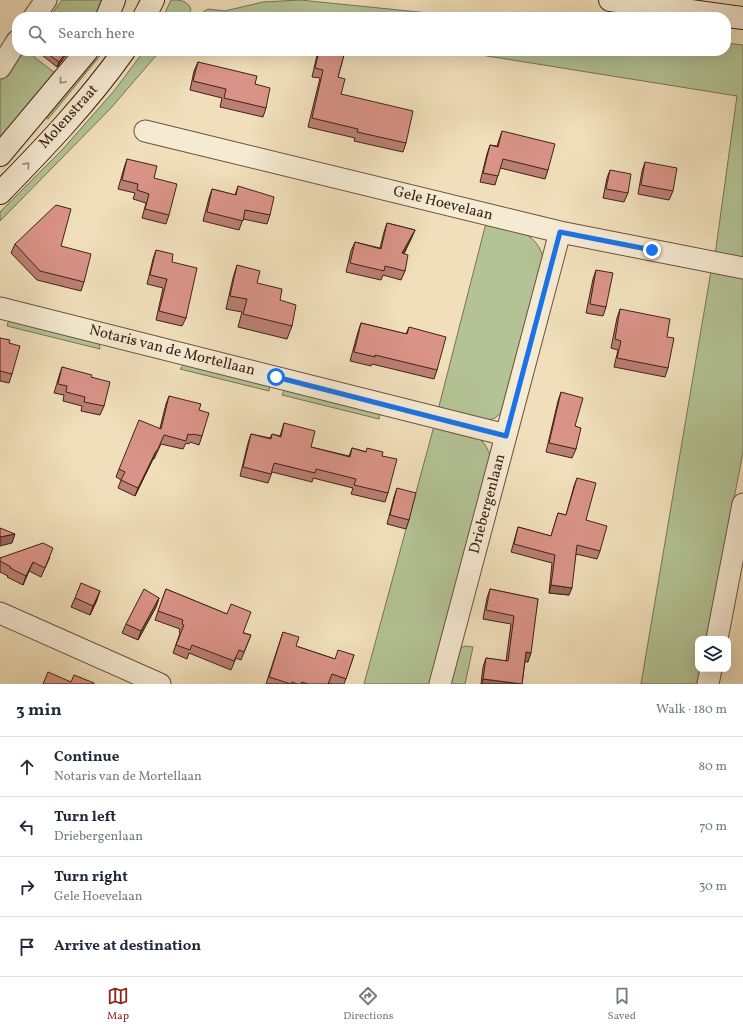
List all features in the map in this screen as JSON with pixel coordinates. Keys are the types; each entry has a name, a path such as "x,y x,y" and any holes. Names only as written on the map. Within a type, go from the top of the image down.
{"street":[{"path":"38,12 46,0"},
{"path":"108,12 114,0"},
{"path":"147,12 153,0"},
{"path":"610,0 699,12"},
{"path":"731,16 743,18"},
{"path":"0,68 12,49"},
{"name":"Molenstraat","path":"0,155 83,56"},
{"name":"Molenstraat","path":"4,182 109,72 120,56"},
{"name":"Gele Hoevelaan","path":"145,131 560,232 743,268"},
{"name":"Driebergenlaan","path":"440,684 560,232"},
{"name":"Notaris van de Mortellaan","path":"0,308 506,436"},
{"path":"718,636 743,504"},
{"path":"0,613 160,684"},
{"path":"708,684 710,672"}],"green space":[{"path":"62,0 108,0 104,12 54,12"},
{"path":"171,0 180,0 185,2 191,9 190,12 165,12"},
{"path":"300,0 419,12 203,12 208,9 225,11 263,2"},
{"path":"731,44 743,45 743,261 715,255 737,96 487,56 731,56"},
{"path":"18,56 35,56 59,76 0,145 0,82"},
{"path":"91,56 100,56 48,119 44,116"},
{"path":"140,56 156,56 111,108 0,221 0,212 62,150 114,91"},
{"path":"486,223 512,229 528,236 539,248 543,257 501,413 495,418 486,421 438,410"},
{"path":"711,271 743,277 743,452 708,636 695,636 695,672 701,672 699,684 641,684"},
{"path":"9,319 99,342 100,349 7,326"},
{"path":"185,363 270,385 269,391 180,369"},
{"path":"285,389 380,413 379,419 282,395"},
{"path":"434,426 478,438 485,444 490,455 431,684 364,684"},
{"path":"462,647 473,647 465,684 450,684 459,652"}],"building":[{"path":"51,56 63,56 59,62"},
{"path":"318,56 344,56 338,77 345,79 341,94 413,111 406,143 357,132 358,129 312,118 323,70 315,68"},
{"path":"198,62 257,76 255,84 270,88 266,108 224,98 226,89 193,81"},
{"path":"502,131 555,144 548,170 503,159 498,176 483,173 490,145 498,147"},
{"path":"127,159 157,166 154,178 177,184 169,215 145,209 149,194 137,190 138,184 122,180"},
{"path":"645,162 677,168 673,191 641,185"},
{"path":"610,170 631,174 628,193 606,189"},
{"path":"238,186 274,197 270,215 245,210 243,221 207,212 212,189 236,195"},
{"path":"56,205 71,209 61,246 91,254 84,282 40,271 15,244"},
{"path":"387,223 415,230 402,253 408,255 405,271 385,266 384,271 350,263 355,242 381,249"},
{"path":"156,250 173,254 172,262 197,268 186,318 159,311 167,279 150,275"},
{"path":"237,265 260,271 257,283 282,289 280,300 296,305 292,326 243,314 247,299 230,296"},
{"path":"596,270 613,273 606,307 590,304"},
{"path":"620,309 670,319 667,337 674,338 668,368 617,358 621,341 615,339"},
{"path":"361,323 407,334 409,327 446,337 437,370 375,355 375,357 354,352"},
{"path":"0,338 10,340 9,343 20,346 12,374 0,371"},
{"path":"62,367 92,375 91,377 110,382 104,406 84,402 85,397 66,392 67,386 58,384"},
{"path":"561,392 583,398 575,426 581,428 576,449 549,443"},
{"path":"169,396 201,404 199,410 209,413 202,436 188,434 186,441 164,435 138,488 121,480 125,472 119,469 139,420 161,429"},
{"path":"284,423 315,431 311,447 350,457 352,448 366,452 367,448 383,452 382,456 397,459 388,493 354,485 356,479 316,469 315,473 274,463 271,474 243,467 251,434 271,439 272,434 281,437"},
{"path":"577,478 596,483 586,520 607,526 600,551 577,545 572,588 551,585 555,555 514,544 518,527 551,536 558,513 566,515"},
{"path":"397,488 416,493 409,520 390,515"},
{"path":"0,528 15,534 0,537"},
{"path":"43,543 53,548 45,568 33,562 26,576 0,561 0,558"},
{"path":"81,583 100,591 93,606 75,598"},
{"path":"144,589 159,598 141,631 126,624"},
{"path":"166,589 227,614 231,604 251,612 243,633 251,635 244,652 239,650 234,661 192,645 190,650 176,645 184,625 182,624 183,620 158,611"},
{"path":"490,589 538,599 531,653 526,652 522,684 483,679 486,658 508,661 514,616 486,610"},
{"path":"283,632 299,637 296,646 335,659 338,650 354,655 346,679 332,674 328,684 308,684 302,682 301,684 297,684 292,682 291,684 269,677"},
{"path":"48,672 71,682 74,675 94,684 43,684"}],"route":[{"path":"276,377 506,436 560,232 652,250"}]}
